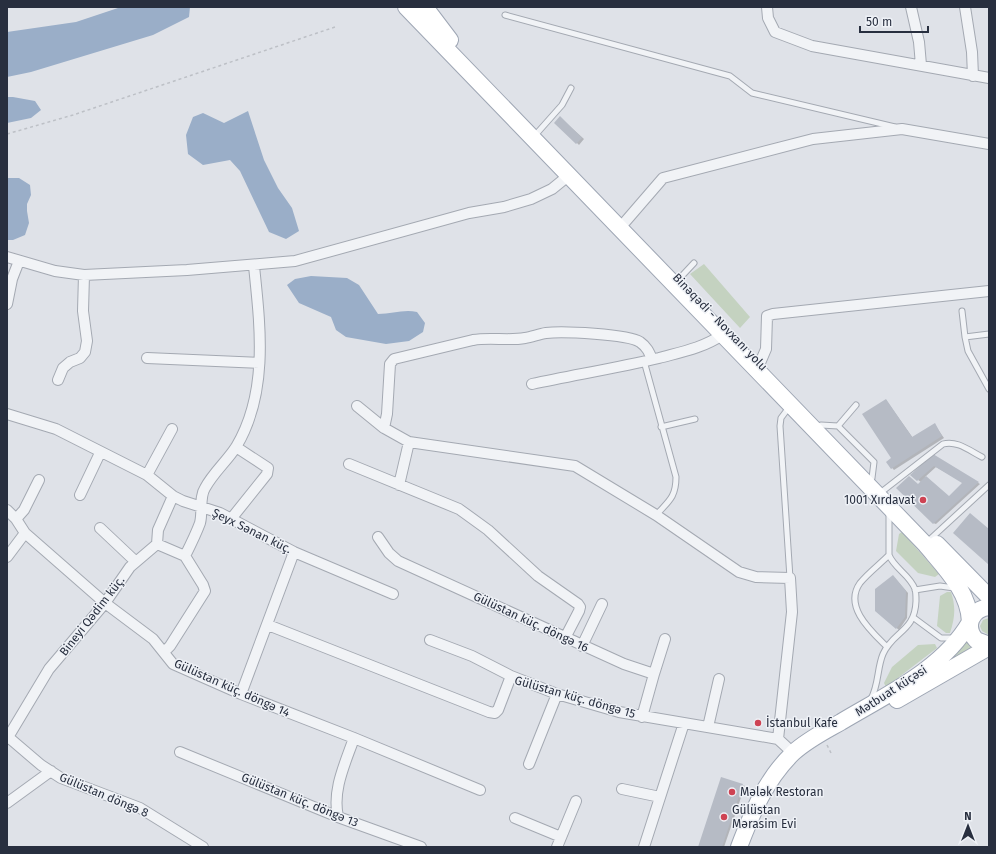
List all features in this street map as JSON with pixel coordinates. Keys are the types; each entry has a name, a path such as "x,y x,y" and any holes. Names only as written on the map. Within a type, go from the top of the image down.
{"main road":[{"path":"406,7 790,405 885,498"},
{"path":"418,7 454,44"},
{"path":"425,7 454,44"},
{"name":"Binəqədi - Novxanı yolu","path":"454,44 872,478 885,498 928,541 989,597"},
{"path":"928,541 961,592 969,610 966,628 980,643 989,646"},
{"name":"Mətbuat küçəsi","path":"739,847 762,793 771,778 793,754 820,734 865,708 925,670 941,657 966,628 978,610 989,607"},
{"name":"Mətbuat küçəsi","path":"749,847 771,798 785,778 802,759 825,742 989,646"}],"street":[{"path":"767,7 768,18 775,32 812,46 989,78"},
{"path":"911,7 919,42 921,65"},
{"path":"965,7 972,52 973,76"},
{"path":"624,222 663,178 812,139 902,129 989,144"},
{"path":"7,257 55,271 84,275 254,266 295,261 469,213 504,208 531,199 552,189 568,176"},
{"path":"7,304 12,279 19,261"},
{"path":"185,556 199,525 202,508 201,498 204,488 236,447 254,406 259,363 259,317 254,266"},
{"path":"58,380 64,368 70,362 80,358 85,352 87,341 83,311 84,275"},
{"path":"760,363 766,349 767,316 773,314 989,291"},
{"path":"384,428 387,414 390,364 394,359 484,338 525,338 547,333 560,333 624,337 639,341 648,349 648,360"},
{"path":"532,384 698,348 710,343 722,335"},
{"path":"147,358 259,363"},
{"path":"357,406 384,428 409,442 574,466 656,515 740,572 756,577 790,578 792,612 778,738 793,754"},
{"name":"Şeyx Sənan küç.","path":"7,414 56,429 100,453 147,475 173,496 202,508 220,513 294,552 392,594"},
{"path":"147,475 172,429"},
{"path":"399,485 409,442"},
{"path":"231,519 267,474 268,468 236,447"},
{"path":"80,495 100,453"},
{"path":"348,464 459,509 488,530 538,576 578,604 580,607 579,611 565,638"},
{"path":"16,519 24,510 38,480"},
{"path":"164,652 170,646 205,591 185,556 157,544 158,530 173,496"},
{"name":"Gülüstan küç. döngə 14","path":"7,510 16,519 25,533 105,603 153,639 173,664 241,694 354,738 480,790"},
{"path":"100,528 136,561"},
{"path":"7,557 25,533"},
{"name":"Gülüstan küç. döngə 16","path":"378,537 389,553 398,561 582,646 624,664 654,674"},
{"name":"Bineyi Qədim küç.","path":"7,737 46,674 105,603 136,561 153,549 157,544"},
{"path":"241,694 294,552"},
{"path":"582,646 602,604"},
{"name":"Gülüstan küç. döngə 15","path":"268,624 489,712 495,713 498,710 511,676 557,694 642,717 778,738"},
{"path":"430,640 472,656 511,676"},
{"path":"642,717 654,674 666,640"},
{"path":"708,727 719,679"},
{"path":"529,764 557,694"},
{"path":"644,847 684,723"},
{"name":"Gülüstan döngə 8","path":"7,737 51,771 74,783 140,808 202,847"},
{"path":"338,816 335,803 336,791 354,738"},
{"name":"Gülüstan küç. döngə 13","path":"180,752 338,816 421,847"},
{"path":"7,803 51,771"},
{"path":"622,789 660,797"},
{"path":"557,847 576,801"},
{"path":"515,818 561,837"}],"lane":[{"path":"505,15 730,76 752,93 902,129"},
{"path":"538,132 562,105 571,88"},
{"path":"679,279 694,263"},
{"path":"962,312 968,351 989,389"},
{"path":"965,337 989,334"},
{"path":"648,360 661,427 676,477 676,490 672,498 656,515"},
{"path":"790,405 781,418 780,426 790,578"},
{"path":"838,426 856,405"},
{"path":"661,427 695,419"},
{"path":"821,425 838,426 874,462 872,478"},
{"path":"865,708 872,698 876,687 880,660 887,647 914,618 916,590 911,582 891,560 889,554 890,520 885,498 942,444 948,442 957,444 982,457"},
{"path":"928,541 989,485"},
{"path":"887,647 862,621 858,613 856,598 860,584 889,554"},
{"path":"916,590 944,586 961,592"},
{"path":"914,618 941,638 949,639 966,628"}],"path":[{"path":"7,134 73,115 335,26"}],"green space":[{"path":"704,264 750,317 740,328 690,274"},
{"path":"902,532 939,574 935,577 918,573 896,551 899,534"},
{"path":"947,592 951,592 954,608 954,617 950,633 946,633 937,626 940,596"},
{"path":"989,618 989,635 982,631 980,626 983,620"},
{"path":"968,635 978,646 926,676"},
{"path":"935,644 937,648 886,687 884,683 892,667 918,645"}],"water":[{"path":"121,7 190,7 189,17 153,35 31,72 7,77 7,32 76,22"},
{"path":"7,97 35,101 41,110 31,118 7,123"},
{"path":"248,111 264,160 278,188 292,208 299,231 286,239 269,232 240,171 230,160 203,165 188,154 186,135 193,117 203,113 224,123"},
{"path":"7,178 19,178 30,185 31,195 27,204 29,223 25,235 13,240 7,240"},
{"path":"311,276 347,278 359,285 378,314 407,311 417,312 425,323 423,332 409,341 386,344 346,337 336,330 331,317 299,303 287,285 295,279"}],"building":[{"path":"560,116 582,138 576,144 554,123"},
{"path":"886,399 912,437 935,423 942,436 891,469 886,462 891,458 862,414"},
{"path":"933,454 979,482 933,524 896,488 909,476 918,484 926,476 949,496 962,483 934,466 917,481 910,475"},
{"path":"970,513 989,529 989,565 953,533"},
{"path":"893,575 906,591 905,617 896,629 875,611 875,589"},
{"path":"721,777 743,784 722,847 698,847"}],"place":[{"name":"1001 Xırdavat","path":"923,500"},
{"name":"İstanbul Kafe","path":"758,723"},
{"name":"Mələk Restoran","path":"732,792"},
{"name":"Gülüstan Mərasim Evi","path":"724,817"}]}
